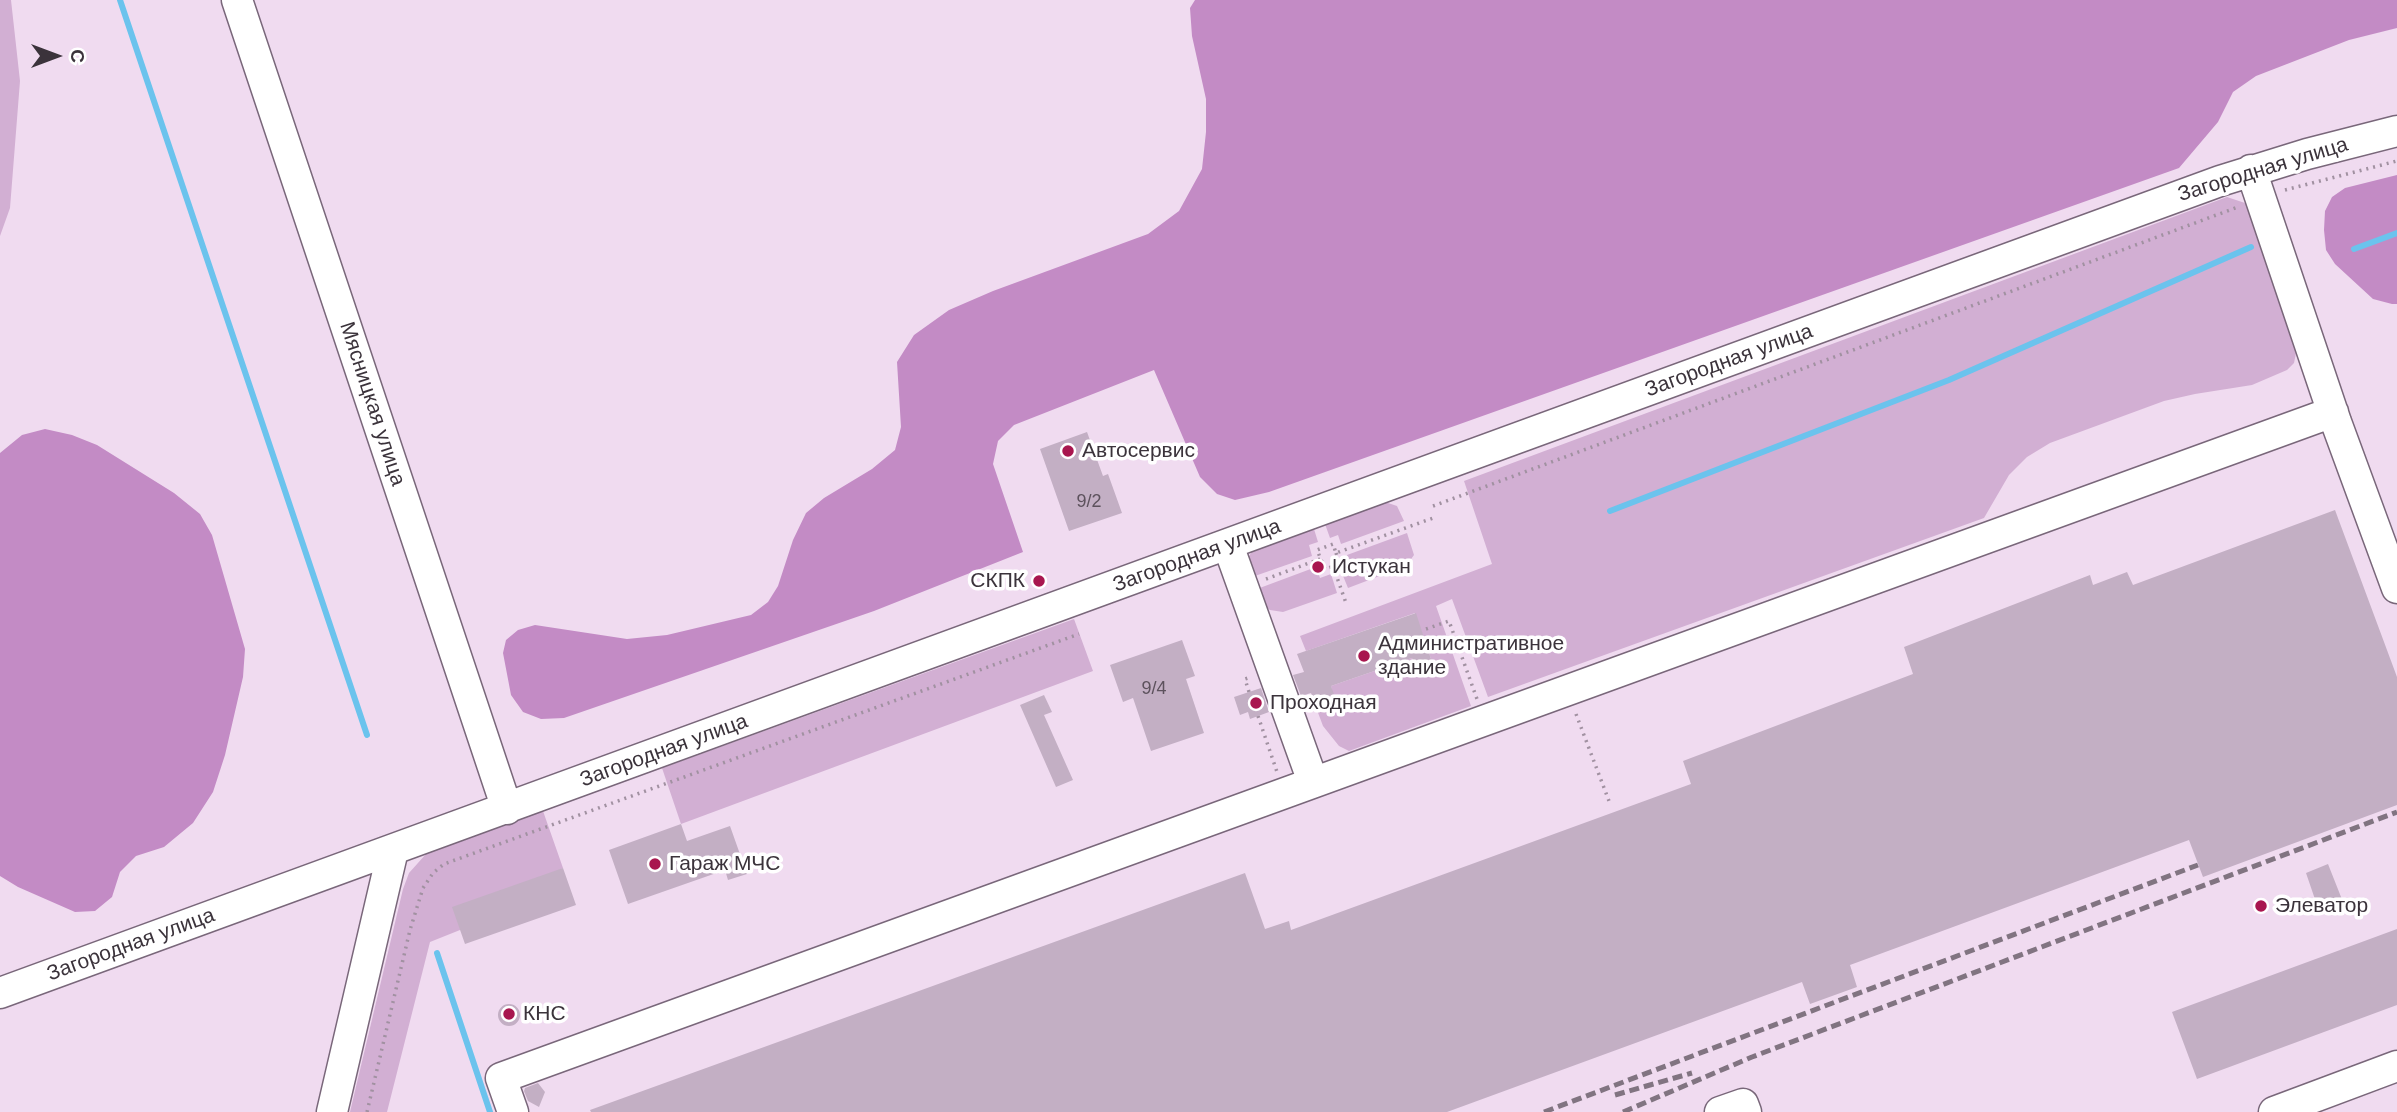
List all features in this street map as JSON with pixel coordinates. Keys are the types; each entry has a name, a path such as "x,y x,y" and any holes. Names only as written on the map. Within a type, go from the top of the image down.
{"street":[{"name":"Мясницкая улица","path":"237,0 507,809"},
{"name":"Загородная улица","path":"0,993 2251,170 2397,131"},
{"path":"2251,170 2333,412 2397,589"},
{"path":"513,1112 501,1078 2333,412"},
{"path":"1228,544 1313,782"},
{"path":"332,1112 393,849"},
{"path":"2274,1112 2397,1066"},
{"path":"1720,1112 1743,1104 1746,1112"}],"path":[{"path":"1433,506 2260,199 2297,186 2397,161"},
{"path":"1336,553 1437,517"},
{"path":"1333,544 1336,553 1340,564 1325,569 1317,550 1333,544"},
{"path":"1243,587 1321,559"},
{"path":"1333,566 1346,603"},
{"path":"1426,628 1449,621 1485,720"},
{"path":"367,1112 410,930 423,888 433,873 444,864 1079,634"},
{"path":"1567,690 1609,801"},
{"path":"1258,716 1280,780"}],"shaded area":[{"path":"0,0 11,0 20,81 10,208 0,236"},
{"path":"1195,0 2397,0 2397,28 2349,40 2256,76 2233,92 2218,122 2179,168 1269,492 1235,500 1217,494 1200,477 1154,370 1014,425 998,441 993,464 1023,552 874,611 564,718 541,719 523,712 511,695 503,653 506,640 518,630 535,625 627,639 667,635 751,615 768,602 778,586 793,540 806,513 824,498 872,469 895,450 901,427 897,362 914,335 949,310 1148,234 1179,211 1202,169 1206,132 1206,99 1192,36 1190,8"},
{"path":"2397,175 2397,304 2392,304 2373,299 2335,264 2326,250 2324,230 2325,211 2332,197 2345,188"},
{"path":"2227,197 2248,204 2294,344 2294,363 2287,370 2252,385 2164,401 2050,443 2027,457 2009,475 1984,518 1488,697 1452,599 1436,606 1471,706 1349,751 1339,746 1323,726 1314,702 1333,694 1331,686 1412,658 1415,665 1431,659 1415,613 1306,651 1300,636 1492,564 1464,481"},
{"path":"45,429 72,435 97,445 174,493 200,514 212,535 245,649 243,677 225,755 213,792 193,823 164,847 136,856 120,872 112,897 95,911 75,912 18,887 0,876 0,453 22,435"},
{"path":"1385,502 1397,506 1404,521 1341,544 1338,535 1330,538 1325,524"},
{"path":"1314,529 1318,542 1309,545 1312,556 1252,577 1246,562 1252,551"},
{"path":"1407,533 1414,555 1406,566 1348,588 1341,571 1351,567 1347,555"},
{"path":"1316,567 1320,578 1331,574 1337,593 1283,612 1266,607 1257,589"},
{"path":"1074,619 1093,671 681,824 662,768"},
{"path":"543,811 563,868 460,930 430,942 387,1112 350,1112 409,873 426,854"}],"building":[{"path":"1087,432 1103,476 1108,474 1122,513 1069,531 1040,449"},
{"path":"2335,510 2397,677 2397,805 2203,877 2189,840 1850,965 1857,987 1810,1004 1802,982 1447,1112 590,1110 1245,873 1265,929 1289,921 1291,930 1691,784 1683,761 1913,674 1904,647 2090,575 2093,585 2127,572 2133,585"},
{"name":"Административное здание","path":"1416,613 1431,659 1415,665 1412,658 1331,686 1334,694 1314,702 1311,693 1301,696 1293,675 1304,672 1297,654"},
{"path":"1182,640 1195,676 1186,679 1204,733 1151,751 1133,698 1123,702 1110,665"},
{"name":"Проходная","path":"1261,688 1269,712 1250,719 1248,712 1240,715 1234,697"},
{"path":"1044,695 1052,712 1044,715 1073,780 1056,787 1020,705"},
{"name":"Гараж МЧС","path":"681,824 687,841 730,826 747,874 728,880 725,870 628,904 609,850"},
{"path":"2328,864 2343,902 2319,911 2306,873"},
{"path":"563,868 576,905 465,944 452,907"},
{"path":"2397,929 2397,1005 2197,1079 2172,1012"},
{"name":"КНС","path":"509,1004 517,1007 520,1015 517,1023 509,1026 501,1023 498,1015 501,1007"},
{"path":"538,1083 545,1092 539,1107 528,1101 524,1091 525,1088"}],"waterway":[{"path":"120,0 367,735"},
{"path":"2354,249 2397,233"},
{"path":"1610,511 1949,380 2251,247"},
{"path":"437,953 490,1112"}],"railway":[{"path":"1623,1112 1752,1057 2397,812"},
{"path":"1544,1112 2198,865"},
{"path":"1615,1095 1692,1073"}],"place":[{"name":"Автосервис","path":"1068,451"},
{"name":"Истукан","path":"1318,567"},
{"name":"СКПК","path":"1039,581"},
{"name":"Административное здание","path":"1364,656"},
{"name":"Проходная","path":"1256,703"},
{"name":"Гараж МЧС","path":"655,864"},
{"name":"Элеватор","path":"2261,906"},
{"name":"КНС","path":"509,1014"}]}
